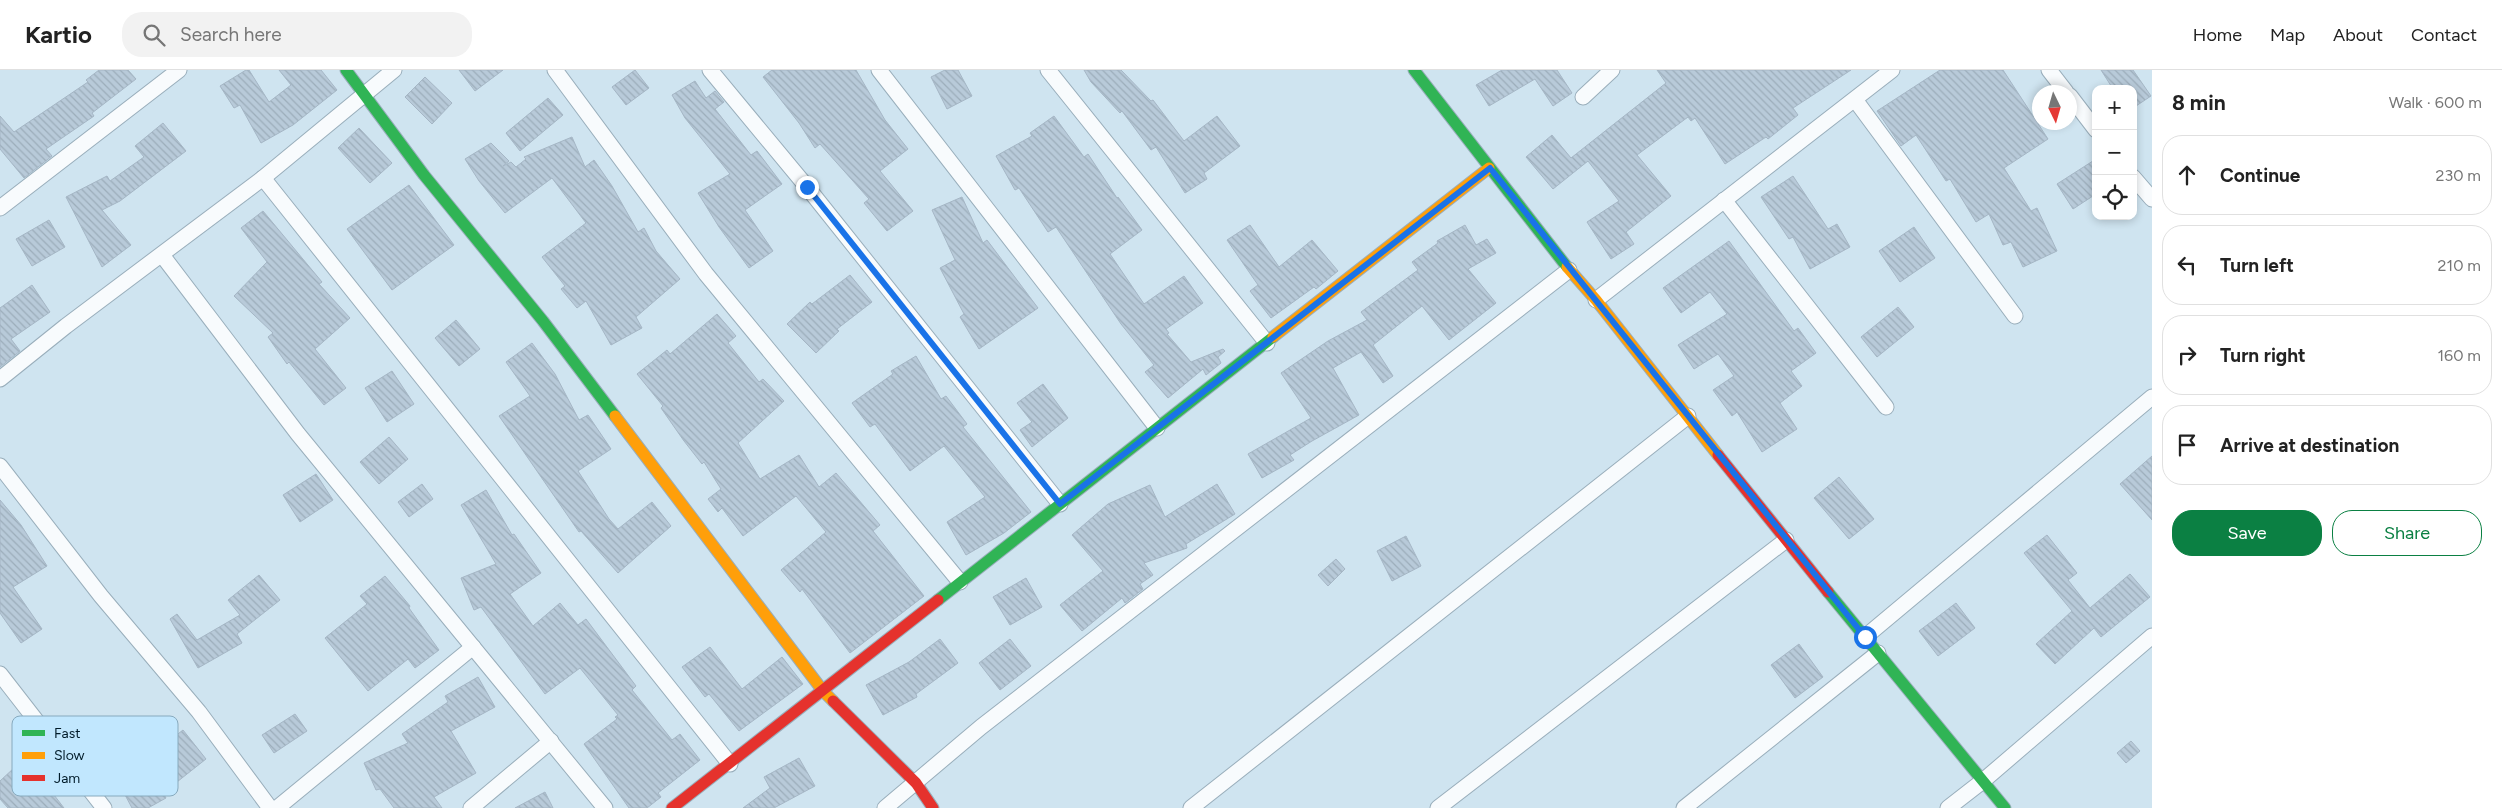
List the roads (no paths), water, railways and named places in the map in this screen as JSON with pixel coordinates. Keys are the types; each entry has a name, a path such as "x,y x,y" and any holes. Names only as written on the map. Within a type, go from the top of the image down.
{"street":[{"path":"0,208 180,70"},
{"path":"346,70 424,174 543,321 823,691 916,783 934,808"},
{"path":"0,380 66,326 263,178 394,70"},
{"path":"555,70 706,274 960,582"},
{"path":"710,70 813,194 1060,504"},
{"path":"879,70 1157,428"},
{"path":"1048,70 1267,342"},
{"path":"1414,70 1569,270 1596,300 1786,540 2005,808"},
{"path":"1583,97 1612,70"},
{"path":"1596,300 1724,200 1856,101 1892,70"},
{"path":"2049,70 2061,85"},
{"path":"1856,101 2015,316"},
{"path":"2077,105 2092,125"},
{"path":"672,808 1490,168"},
{"path":"263,178 730,764"},
{"path":"2137,182 2152,199"},
{"path":"1724,200 1886,407"},
{"path":"162,254 298,434 606,808"},
{"path":"886,808 981,727 1569,270"},
{"path":"1865,637 2152,397"},
{"path":"1191,808 1688,416"},
{"path":"0,466 101,596 199,712 270,808"},
{"path":"1438,808 1786,540"},
{"path":"1948,808 1984,780 2152,636"},
{"path":"277,808 473,647"},
{"path":"1684,808 1878,653"},
{"path":"0,674 33,716"},
{"path":"470,808 551,741"},
{"path":"95,796 104,808"}]}
